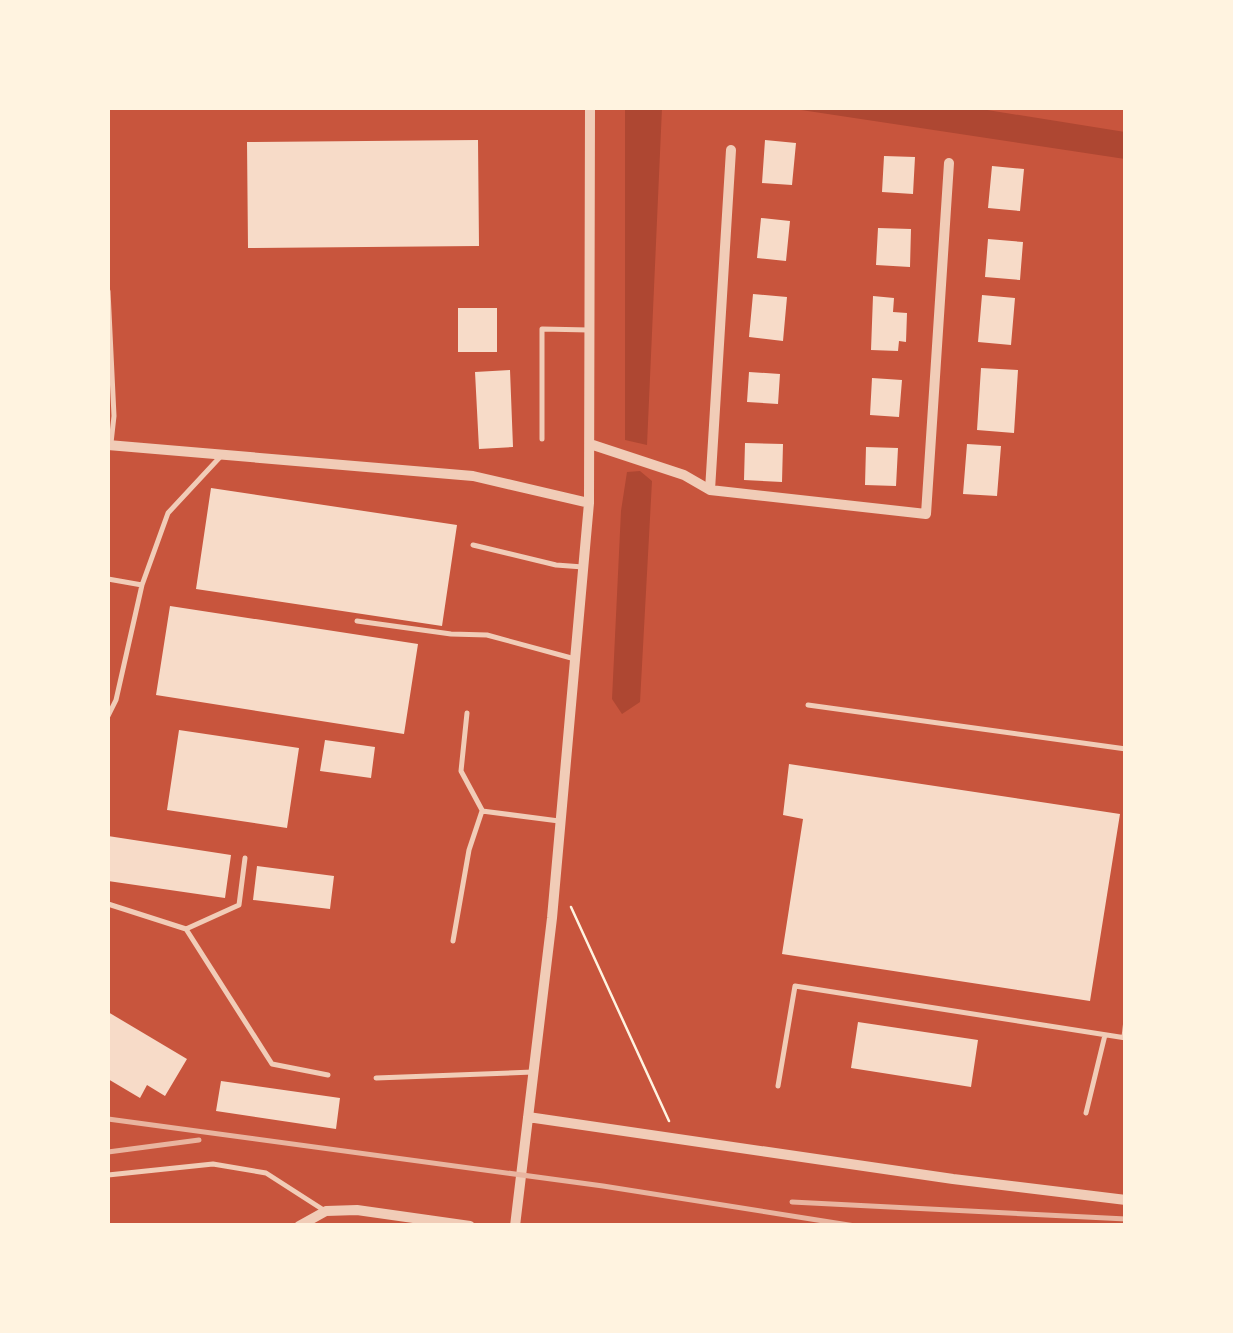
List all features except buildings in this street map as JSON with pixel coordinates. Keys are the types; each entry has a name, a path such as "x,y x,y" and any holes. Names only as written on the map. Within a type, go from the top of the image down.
{"street":[{"path":"515,1226 562,821 589,502 590,108"},
{"path":"710,490 731,150"},
{"path":"590,444 684,475 710,490 926,514 949,163"},
{"path":"109,445 473,476 589,502"},
{"path":"528,1117 1126,1200"},
{"path":"299,1226 326,1211 356,1210 470,1226"}],"lane":[{"path":"108,291 114,416 109,445"},
{"path":"542,439 542,329 590,330"},
{"path":"108,716 116,700 142,584 168,513 223,454"},
{"path":"473,546 584,568"},
{"path":"108,579 142,584"},
{"path":"358,621 487,635 576,659"},
{"path":"808,705 1126,749"},
{"path":"452,941 469,850 482,811 461,771 467,713"},
{"path":"482,811 562,821"},
{"path":"186,929 238,905 245,858"},
{"path":"108,904 186,929 272,1064 328,1075"},
{"path":"778,1086 795,986 1124,1038 1126,1020"},
{"path":"1086,1113 1105,1035"},
{"path":"376,1078 534,1072"},
{"path":"108,1175 213,1164 266,1173 326,1211"}],"path":[{"path":"570,908 669,1121"}],"shaded area":[{"path":"625,108 662,108 647,445 625,440"},
{"path":"788,108 975,108 1125,132 1125,159"},
{"path":"640,471 652,481 640,702 622,714 612,699 621,511 627,472"}],"railway":[{"path":"108,1119 603,1186 855,1226"},
{"path":"108,1152 199,1140"},
{"path":"792,1202 1126,1219"}]}
